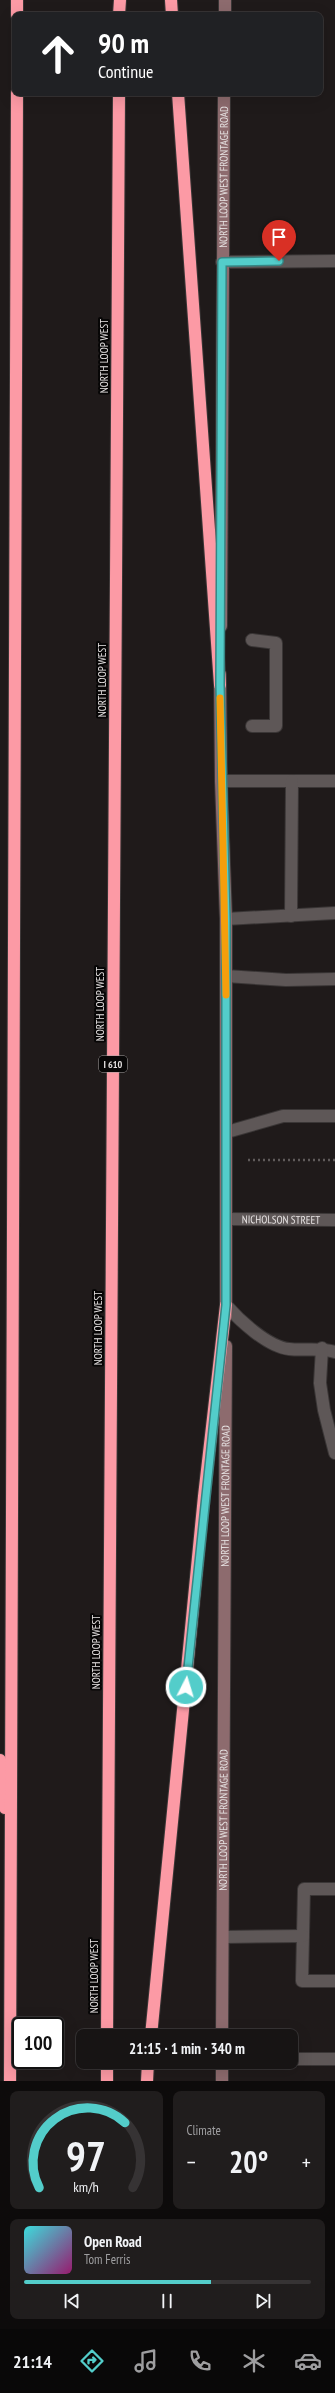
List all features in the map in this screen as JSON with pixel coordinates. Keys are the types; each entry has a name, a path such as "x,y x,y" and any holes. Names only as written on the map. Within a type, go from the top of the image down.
{"highway":[{"path":"17,0 17,12"},
{"path":"120,0 120,12"},
{"path":"171,0 172,12"},
{"path":"10,2081 17,96"},
{"name":"NORTH LOOP WEST","path":"107,2029 119,96"},
{"path":"178,96 220,685"},
{"path":"152,2029 204,1496 226,1305"},
{"path":"0,1760 11,1872"},
{"path":"107,2069 107,2081"},
{"path":"146,2081 147,2069"}],"main road":[{"path":"225,0 225,12"},
{"name":"NORTH LOOP WEST FRONTAGE ROAD","path":"222,2029 227,1219 226,919 221,781 220,685 224,96"},
{"path":"222,2069 222,2081"}],"street":[{"path":"222,262 335,260"},
{"path":"252,640 276,643 276,726 252,726"},
{"path":"221,781 335,781"},
{"path":"291,916 292,781"},
{"path":"226,919 335,913"},
{"path":"226,976 286,980 335,980"},
{"path":"227,1132 283,1116 335,1116"},
{"name":"NICHOLSON STREET","path":"227,1219 335,1220"},
{"path":"226,1305 239,1320 269,1341 288,1349 322,1348 335,1352"},
{"path":"322,1348 320,1382 324,1410 335,1453"},
{"path":"335,1889 304,1889 302,1981 335,1981"},
{"path":"223,1937 303,1936"},
{"path":"298,2059 335,2059"}],"path":[{"path":"248,1160 335,1160"}],"slow traffic":[{"path":"220,698 221,781 226,919 226,995"}],"route":[{"path":"186,1687 204,1496 226,1305 226,919 221,781 220,685 222,262 279,261"}]}
